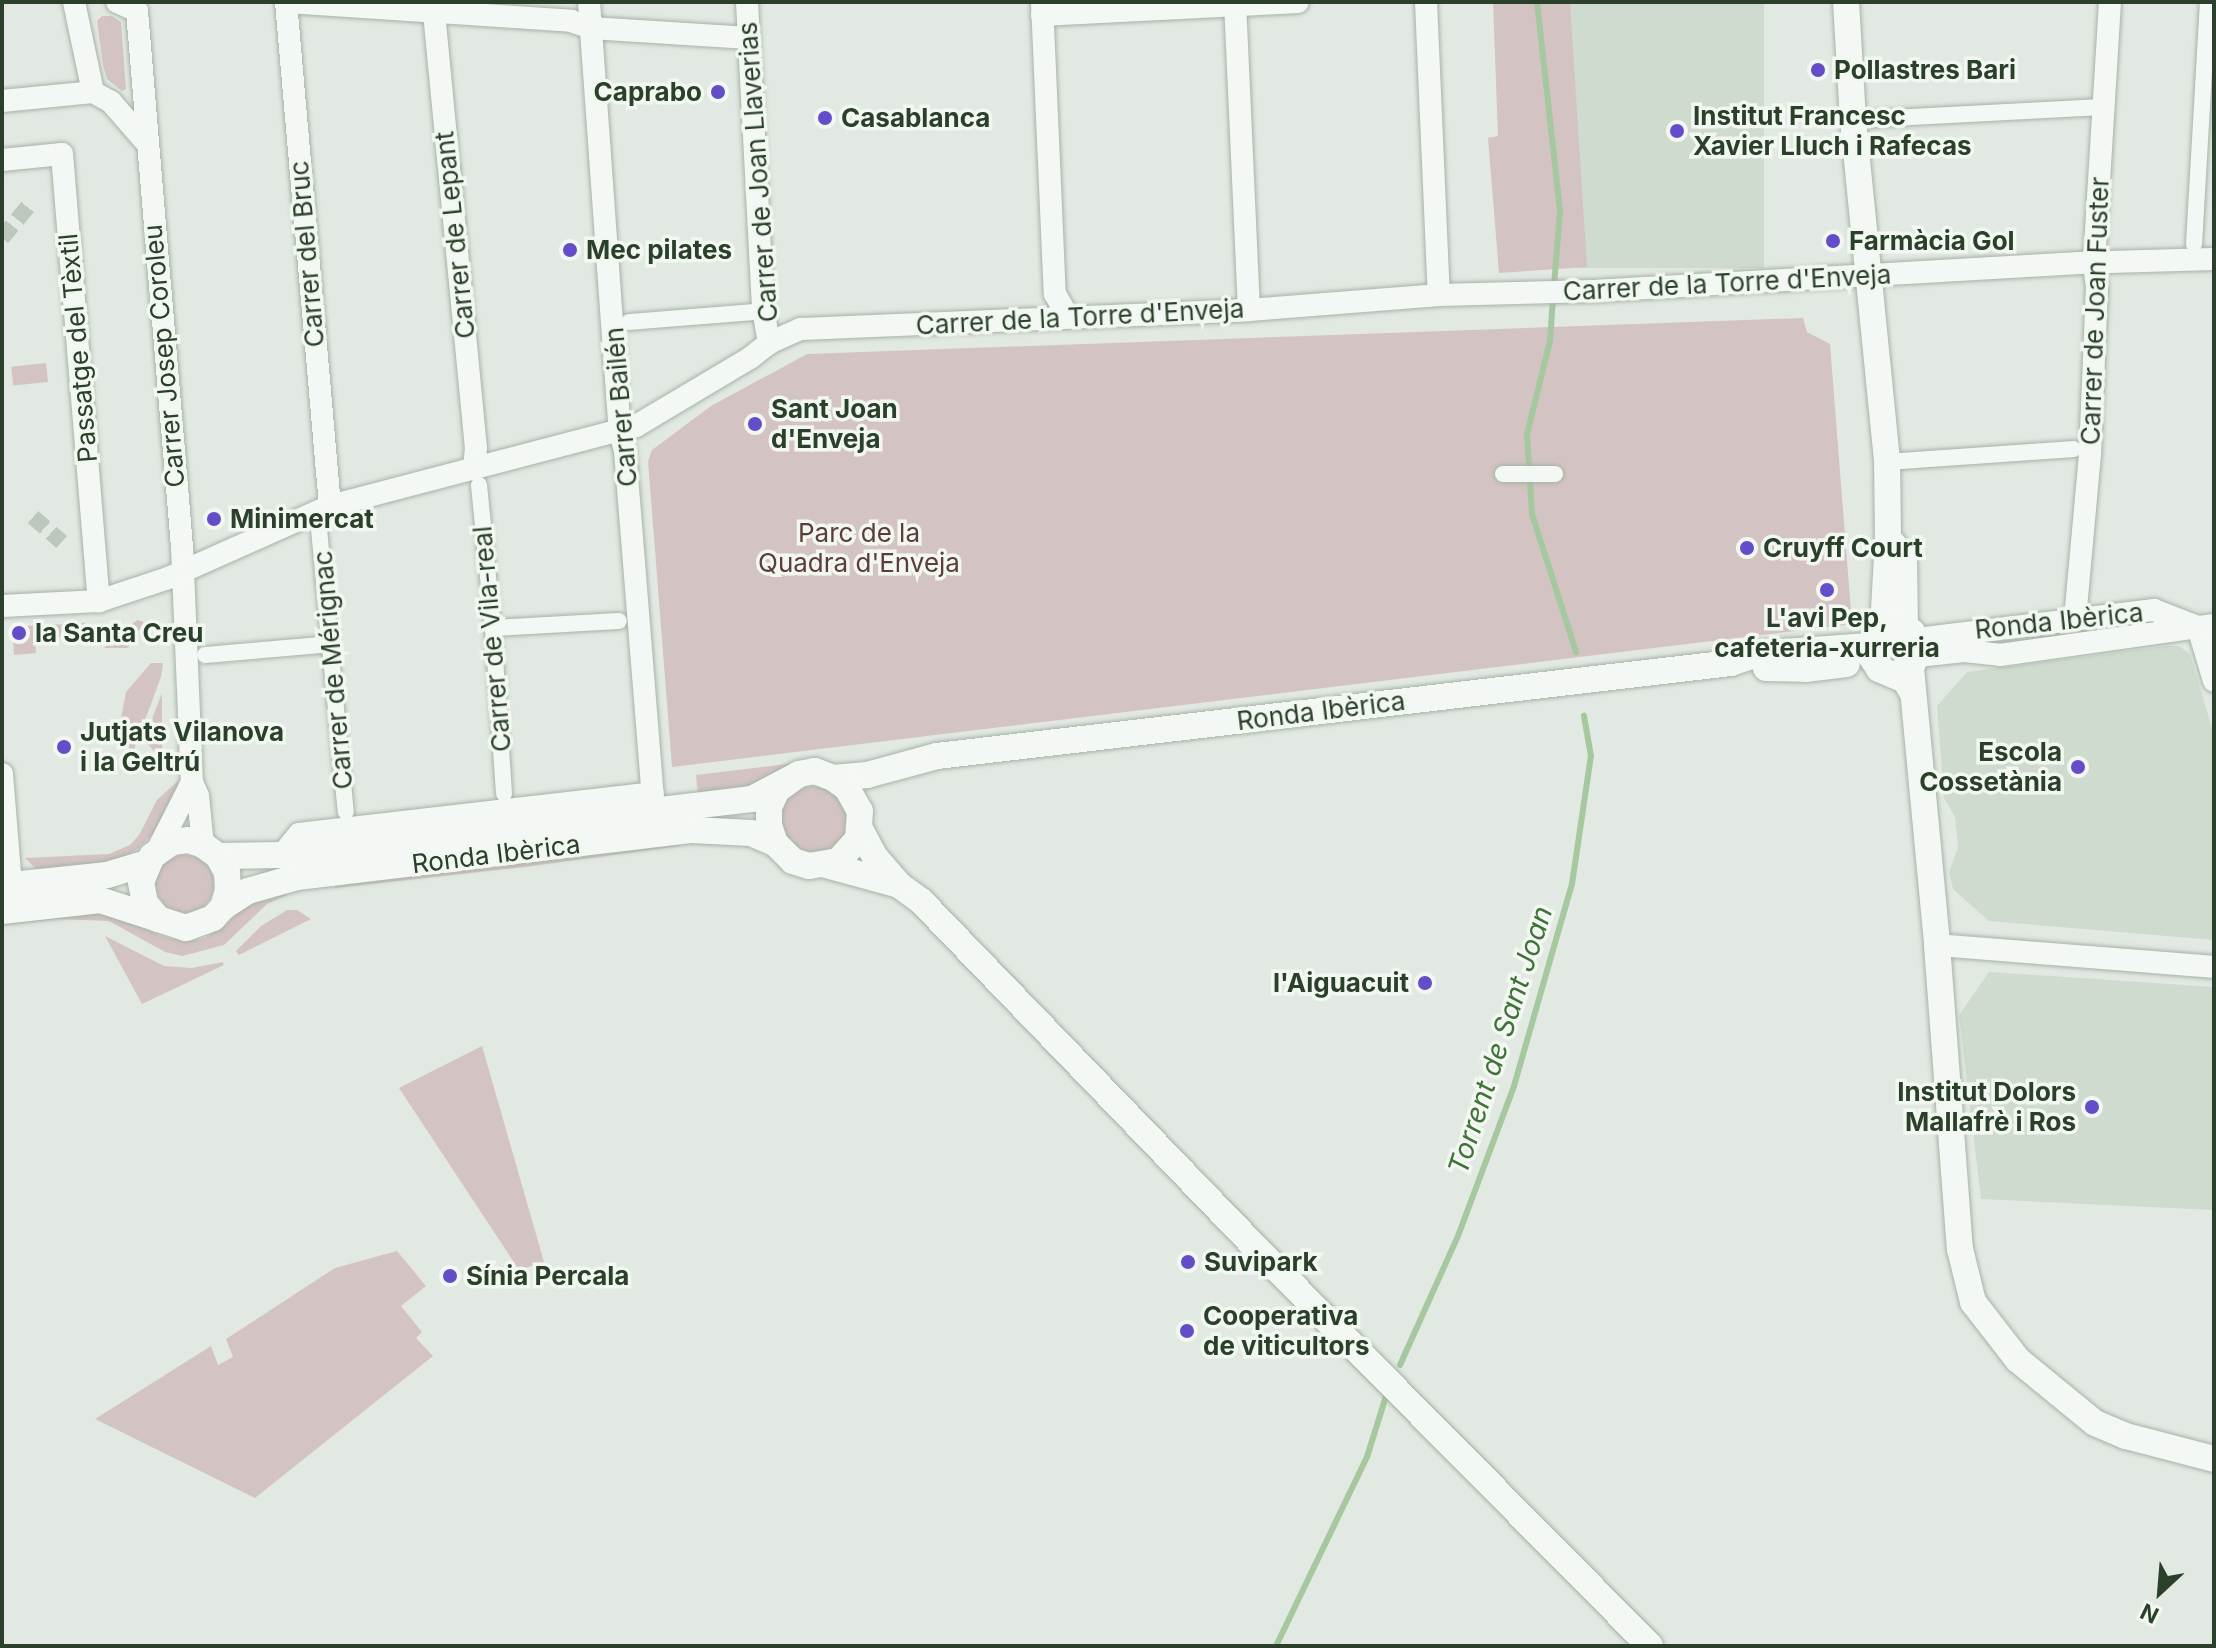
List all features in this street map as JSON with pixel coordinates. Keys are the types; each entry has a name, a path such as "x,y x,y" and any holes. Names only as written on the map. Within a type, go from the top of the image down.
{"street":[{"path":"74,2 102,97 145,141"},
{"path":"82,27 96,2"},
{"name":"Carrer Josep Coroleu","path":"117,2 137,11 145,141 182,571 192,782"},
{"path":"287,2 433,7 571,21 591,28 749,38"},
{"name":"Carrer del Bruc","path":"287,2 330,506"},
{"name":"Carrer Bailén","path":"589,2 620,432 625,451 653,802"},
{"name":"Carrer de Joan Llaverias","path":"747,2 763,309 769,343"},
{"path":"1067,315 1055,294 1042,8 1298,2"},
{"path":"1426,2 1439,295"},
{"path":"1846,2 1853,120 1887,462 1888,538 1904,557 1898,655 1937,945 1960,1249 1973,1302 2018,1360 2095,1423 2126,1436 2214,1459"},
{"name":"Carrer de Joan Fuster","path":"2075,619 2082,452 2097,288 2094,263 2110,2"},
{"path":"2194,244 2208,2"},
{"path":"1235,4 1249,310"},
{"name":"Carrer de Lepant","path":"433,7 476,447 476,477"},
{"path":"2,101 130,96 143,85"},
{"path":"1853,120 2104,107"},
{"name":"Passatge del Tèxtil","path":"2,160 62,154 99,601"},
{"name":"Carrer de la Torre d'Enveja","path":"2,606 99,601 182,571 330,506 476,477 620,432 636,426 750,358 769,343 801,329 1067,315 1249,310 1439,295 1594,291 2214,259"},
{"path":"629,322 753,312"},
{"path":"1887,462 2082,452"},
{"path":"1503,474 1555,474"},
{"name":"Carrer de Vila-real","path":"476,477 493,628 504,794"},
{"name":"Carrer de Mérignac","path":"319,529 346,812"},
{"name":"Ronda Ibèrica","path":"1898,655 2075,619 2154,610 2206,626"},
{"path":"493,628 619,621"},
{"path":"2206,626 2214,681"},
{"name":"Ronda Ibèrica","path":"7,886 107,875 152,856 172,842 188,840 211,850 282,855 653,802 752,799 799,774 815,771 833,778 867,775 937,756 1731,663 1757,654 1898,655 1964,651 2000,655 2206,626"},
{"path":"205,655 330,644"},
{"name":"Ronda Ibèrica","path":"2,911 100,900 186,928 213,918 223,907 260,886 297,877 683,831 751,833 775,843 793,861 809,866 826,865 838,861 853,846 859,819 873,794 911,763"},
{"path":"2,774 7,886"},
{"path":"775,843 769,826 769,807 777,790 799,774"},
{"path":"833,778 847,788 875,857 899,885 921,901 1263,1255 1650,1646"},
{"path":"192,782 211,850 227,872 228,890 223,907"},
{"path":"158,919 145,903 141,882 192,782"},
{"path":"826,865 899,885"},
{"path":"1937,945 2214,967"}],"shaded area":[{"name":"Institut Francesc Xavier Lluch i Rafecas","path":"1570,2 1764,2 1764,268 1570,268"},
{"name":"Escola Cossetània","path":"2179,646 2190,654 2214,735 2214,940 1989,921 1953,889 1949,872 1958,848 1955,817 1944,798 1937,706 1967,672"},
{"name":"Institut Dolors Mallafrè i Ros","path":"1989,972 2214,987 2214,1210 1981,1199 1959,1015"}],"green space":[{"path":"1493,2 1570,2 1587,267 1499,273 1488,138 1498,136"},
{"path":"102,16 112,16 121,22 126,89 122,91 107,79 103,65 97,21"},
{"name":"Parc de la Quadra d'Enveja","path":"1803,318 1807,332 1830,344 1852,624 672,767 648,461 652,450 711,406 807,354"},
{"path":"46,363 48,382 13,386 11,367"},
{"path":"137,620 144,622 128,648 104,648"},
{"path":"85,623 86,635 35,638 36,653 14,655 13,641 27,639 26,626"},
{"path":"151,663 163,663 161,677 133,752 118,734 126,692"},
{"path":"162,693 162,760 144,740"},
{"path":"796,763 749,790 698,795 696,775"},
{"path":"178,781 178,794 160,827 139,848 115,863 48,872 36,869 25,858 109,854 130,845 139,835 157,800"},
{"path":"814,786 838,796 848,820 838,844 814,854 790,844 780,820 790,796"},
{"path":"680,841 680,846 524,867 335,888 334,883"},
{"path":"185,855 206,863 214,884 206,905 185,913 164,905 156,884 164,863"},
{"path":"286,889 287,895 267,904 224,945 182,956 165,952 109,921 57,919 2,925 2,920 98,909 137,921 158,935 185,942 205,938 227,924 245,905"},
{"path":"287,910 297,910 311,919 239,955 236,951 261,926"},
{"path":"105,936 164,966 192,968 223,962 224,965 142,1004"},
{"path":"482,1046 544,1262 519,1270 399,1088"},
{"path":"397,1251 426,1286 401,1306 422,1332 416,1338 433,1356 255,1498 95,1419 211,1346 218,1365 233,1357 226,1339 335,1268"}],"waterway":[{"name":"Torrent de Sant Joan","path":"1537,2 1560,211 1554,286"},
{"name":"Torrent de Sant Joan","path":"1553,298 1550,341 1527,434 1532,514 1576,652"},
{"name":"Torrent de Sant Joan","path":"1400,1365 1458,1236 1514,1086 1572,884 1591,756 1584,716"},
{"name":"Torrent de Sant Joan","path":"1276,1646 1367,1457 1386,1396"}],"tunnel":[{"path":"2,238 30,204"},
{"path":"33,517 62,542"}],"place":[{"name":"Pollastres Bari","path":"1818,70"},
{"name":"Caprabo","path":"718,92"},
{"name":"Casablanca","path":"825,118"},
{"name":"Institut Francesc Xavier Lluch i Rafecas","path":"1677,131"},
{"name":"Farmàcia Gol","path":"1833,241"},
{"name":"Mec pilates","path":"570,250"},
{"name":"Sant Joan d'Enveja","path":"755,424"},
{"name":"Minimercat","path":"214,519"},
{"name":"Cruyff Court","path":"1747,548"},
{"name":"L'avi Pep, cafeteria-xurreria","path":"1827,590"},
{"name":"la Santa Creu","path":"19,633"},
{"name":"Jutjats Vilanova i la Geltrú","path":"64,747"},
{"name":"Escola Cossetània","path":"2078,767"},
{"name":"l'Aiguacuit","path":"1425,983"},
{"name":"Institut Dolors Mallafrè i Ros","path":"2092,1107"},
{"name":"Suvipark","path":"1188,1262"},
{"name":"Sínia Percala","path":"450,1276"},
{"name":"Cooperativa de viticultors","path":"1187,1331"}]}
